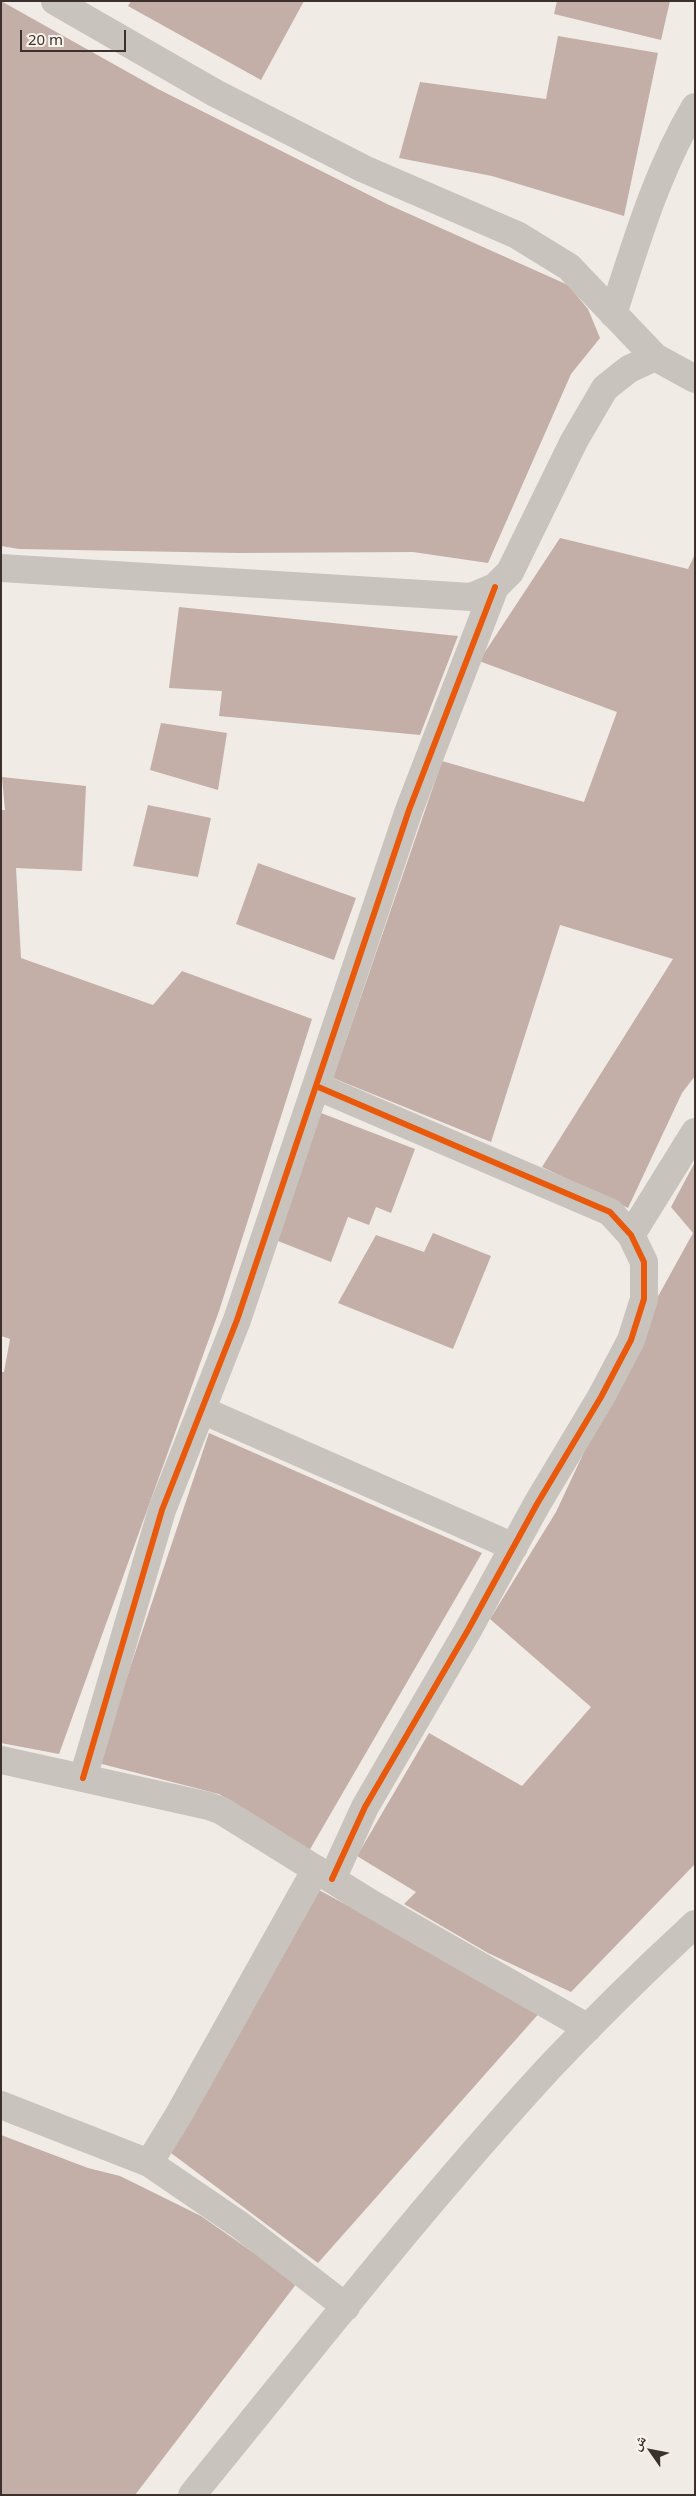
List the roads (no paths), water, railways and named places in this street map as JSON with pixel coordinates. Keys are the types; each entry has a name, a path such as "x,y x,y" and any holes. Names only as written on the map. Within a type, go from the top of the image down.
{"street":[{"path":"55,1 241,107 364,169 517,235 569,267 655,357 695,379"},
{"path":"613,314 652,196 676,139 695,107"},
{"path":"1,568 471,597 495,587 510,572 574,441 605,388 629,369 655,357"},
{"path":"83,1778 162,1510 237,1320 409,810 495,587"},
{"path":"149,2163 365,1807 537,1504 601,1397 631,1340 644,1299 644,1262 631,1235 610,1212 316,1086"},
{"path":"631,1235 695,1132"},
{"path":"202,1410 514,1547"},
{"path":"1,1760 216,1808 324,1874 588,2028"},
{"path":"192,2495 451,2179 548,2069 695,1924"},
{"path":"1,2104 149,2163 240,2225 346,2307"}]}
